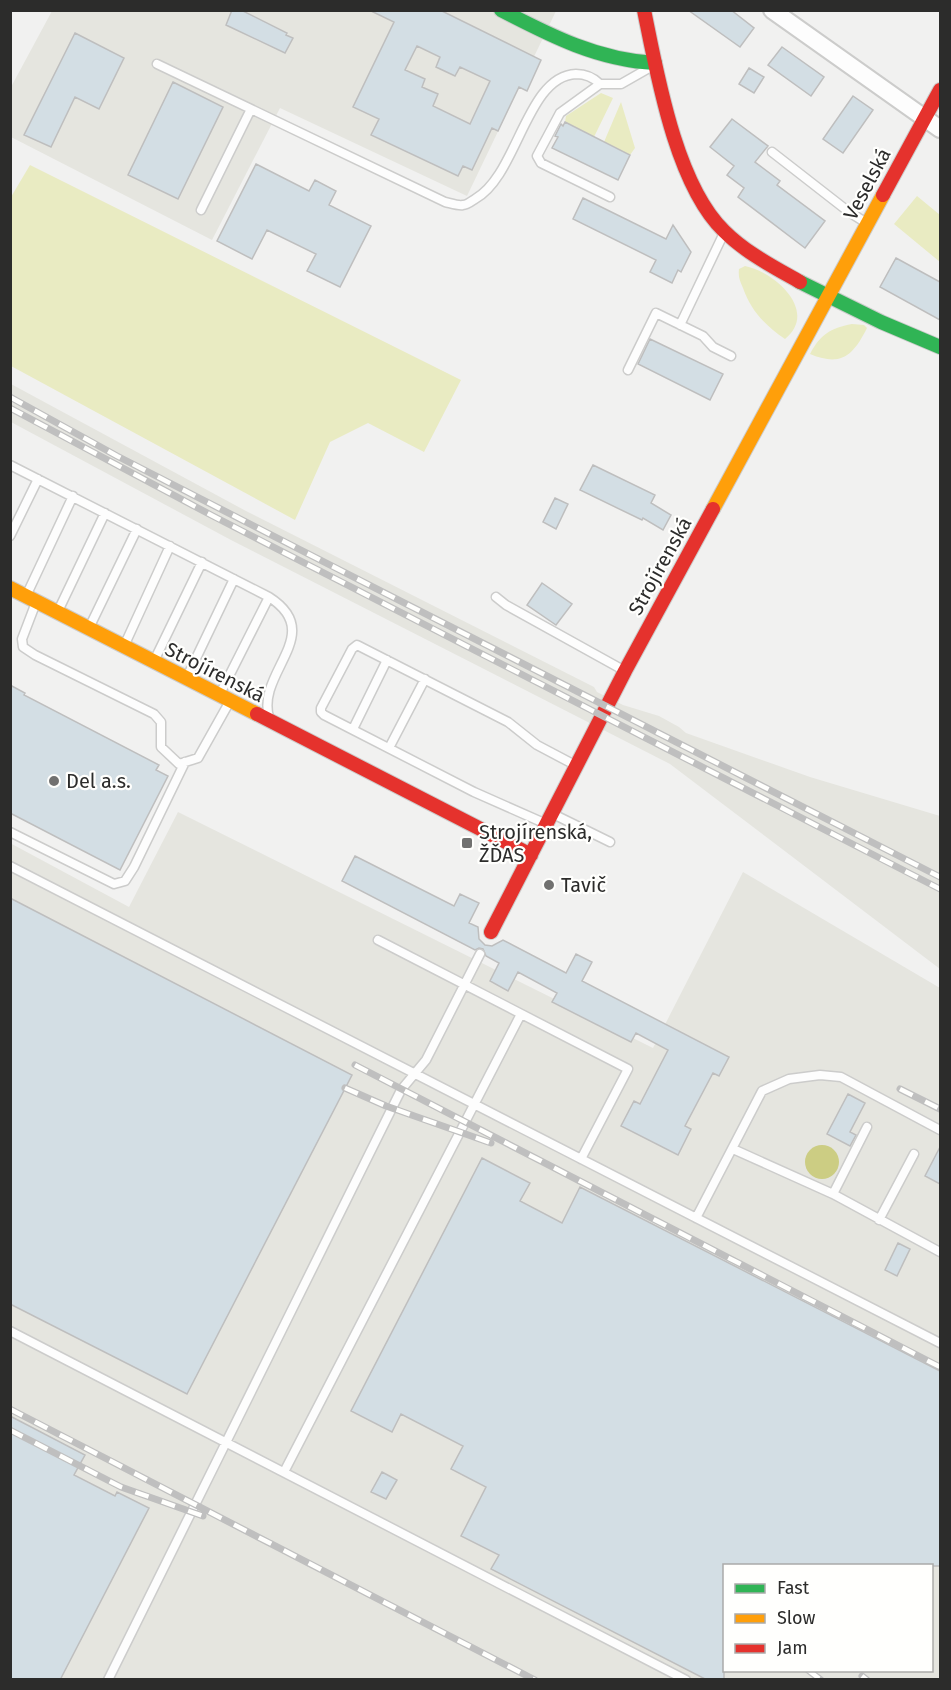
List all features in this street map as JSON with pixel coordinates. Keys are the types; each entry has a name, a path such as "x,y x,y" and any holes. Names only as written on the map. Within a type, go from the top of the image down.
{"street":[{"path":"501,10 566,43 589,51 631,62 655,63"},
{"path":"644,10 655,63 690,183 703,206 724,232 741,248 759,260 828,297 928,344 940,347"},
{"path":"772,10 925,116 940,129"},
{"name":"Veselská","path":"828,297 940,90"},
{"name":"Strojírenská","path":"491,932 625,671 828,297"},
{"name":"Strojírenská","path":"10,588 531,855"}],"lane":[{"path":"610,197 541,163 537,156 560,113 600,84 621,84 655,63"},
{"path":"157,64 445,202 464,205 481,196 496,182 529,117 548,89 567,75 580,74 592,77 600,84"},
{"path":"201,210 251,109"},
{"path":"772,152 868,224"},
{"path":"680,325 724,232"},
{"path":"628,370 656,313 703,336 713,347 731,356"},
{"path":"10,465 269,597 285,609 293,628 291,644 270,689 268,715 272,722"},
{"path":"10,536 38,479"},
{"path":"73,496 31,599 22,639 23,647 154,714 161,722 161,747 179,764 198,758 269,597"},
{"path":"57,612 105,513"},
{"path":"89,628 137,529"},
{"path":"124,646 170,546"},
{"path":"153,662 202,562"},
{"path":"187,678 234,579"},
{"path":"496,597 506,605 625,671"},
{"path":"576,766 537,745 508,722 361,646 355,645 321,708 324,715 474,792 610,842"},
{"path":"353,729 387,660"},
{"path":"389,748 424,679"},
{"path":"10,832 114,884 125,880 134,867 185,762"},
{"path":"10,866 940,1343"},
{"path":"378,940 628,1069 581,1159"},
{"path":"108,1680 402,1090 426,1060 480,954"},
{"path":"284,1472 521,1014"},
{"path":"696,1218 762,1091 789,1079 820,1075 841,1077 940,1130"},
{"path":"833,1194 867,1127"},
{"path":"733,1149 833,1194 940,1252"},
{"path":"879,1220 914,1154"},
{"path":"10,1331 686,1680"}],"shaded area":[{"path":"52,11 556,11 467,196 280,108 212,240 11,137 11,87"},
{"path":"601,93 613,98 594,137 565,122 566,116"},
{"path":"621,102 635,148 630,155 604,142"},
{"path":"30,165 461,380 424,452 368,423 330,442 295,520 11,366 11,197"},
{"path":"917,196 940,215 940,262 894,224"},
{"path":"745,266 769,276 789,294 795,305 797,317 794,328 785,339 765,323 750,304 739,277 739,269"},
{"path":"852,324 864,325 867,328 851,352 838,359 821,358 810,354 826,333"},
{"path":"11,384 246,511 594,687 597,692 623,705 659,716 686,733 810,777 940,816 940,969 670,764 231,540 11,422"},
{"path":"178,812 653,1048 743,872 940,988 940,1679 11,1679 10,843 129,907"},
{"path":"822,1145 834,1150 839,1162 834,1174 822,1179 810,1174 805,1162 810,1150"}],"building":[{"path":"232,10 241,10 287,33 286,35 293,38 285,53 226,25"},
{"path":"369,10 440,10 541,60 527,91 519,87 498,131 492,128 472,170 463,166 458,176 371,135 379,119 353,107 394,22","holes":["417,46 440,57 436,67 455,76 460,67 490,81 470,124 433,106 438,94 422,87 425,79 405,70"]},
{"path":"688,10 731,10 754,28 740,47"},
{"path":"75,33 124,58 99,109 75,97 51,147 24,135"},
{"path":"782,47 824,77 811,96 768,65"},
{"path":"749,68 764,77 754,93 739,84"},
{"path":"173,82 223,107 178,199 128,175"},
{"path":"853,96 873,110 843,153 823,139"},
{"path":"732,119 768,146 755,162 780,181 777,185 825,221 805,248 738,197 744,188 727,175 734,166 710,147"},
{"path":"565,122 630,155 618,180 552,148 561,124 563,126"},
{"path":"256,164 309,191 315,180 336,191 329,205 371,226 340,287 307,271 316,254 267,230 252,259 217,241"},
{"path":"583,198 666,239 673,225 691,252 681,272 678,270 672,283 650,272 656,260 573,219"},
{"path":"896,258 940,282 940,320 880,287"},
{"path":"650,339 723,374 710,400 638,364"},
{"path":"593,465 655,495 651,503 671,515 663,530 643,518 642,520 580,490"},
{"path":"555,498 568,504 556,529 543,522"},
{"path":"542,583 572,604 556,625 527,605"},
{"path":"10,685 25,693 24,695 159,765 156,770 168,776 120,870 10,813"},
{"path":"355,856 454,906 460,894 479,903 469,923 478,927 479,939 485,945 492,946 503,940 566,973 576,954 592,962 582,981 729,1057 719,1076 713,1073 685,1126 691,1129 678,1155 621,1126 634,1101 640,1104 668,1050 636,1033 631,1042 552,1002 557,993 518,972 508,991 490,981 499,963 486,956 483,949 475,950 342,881"},
{"path":"10,898 352,1075 187,1394 10,1304"},
{"path":"848,1094 865,1103 850,1132 856,1135 850,1146 827,1134"},
{"path":"940,1147 940,1184 925,1176"},
{"path":"482,1158 530,1183 520,1201 562,1223 580,1187 940,1371 940,1566 933,1566 933,1564 723,1564 724,1680 707,1680 491,1569 499,1555 461,1536 486,1487 451,1469 463,1446 401,1414 392,1432 351,1411"},
{"path":"898,1243 910,1249 897,1276 885,1270"},
{"path":"10,1416 85,1455 74,1475 115,1496 117,1492 149,1508 60,1680 10,1680"},
{"path":"382,1472 397,1480 386,1499 371,1492"}],"railway":[{"path":"10,397 117,456 940,877"},
{"path":"10,408 211,515 940,889"},
{"path":"355,1065 940,1367"},
{"path":"345,1088 386,1106 491,1143"},
{"path":"900,1089 940,1109"},
{"path":"10,1409 535,1680"},
{"path":"10,1430 121,1487 203,1516"},
{"path":"811,1672 821,1680"},
{"path":"862,1676 867,1680"}],"traffic: fast":[{"path":"501,10 538,29 594,52 655,63"},
{"path":"800,282 881,322 940,347"}],"traffic: slow":[{"path":"713,509 883,195"},
{"path":"10,588 257,714"}],"traffic: jam":[{"path":"644,10 671,127 681,158 707,211 724,231 742,246 800,282"},
{"path":"883,195 940,90"},
{"path":"491,932 625,671 713,509"},
{"path":"257,714 531,855"}],"place":[{"name":"Del a.s.","path":"54,781"},
{"name":"Strojírenská, ŽĎAS","path":"467,843"},
{"name":"Tavič","path":"549,885"}]}
